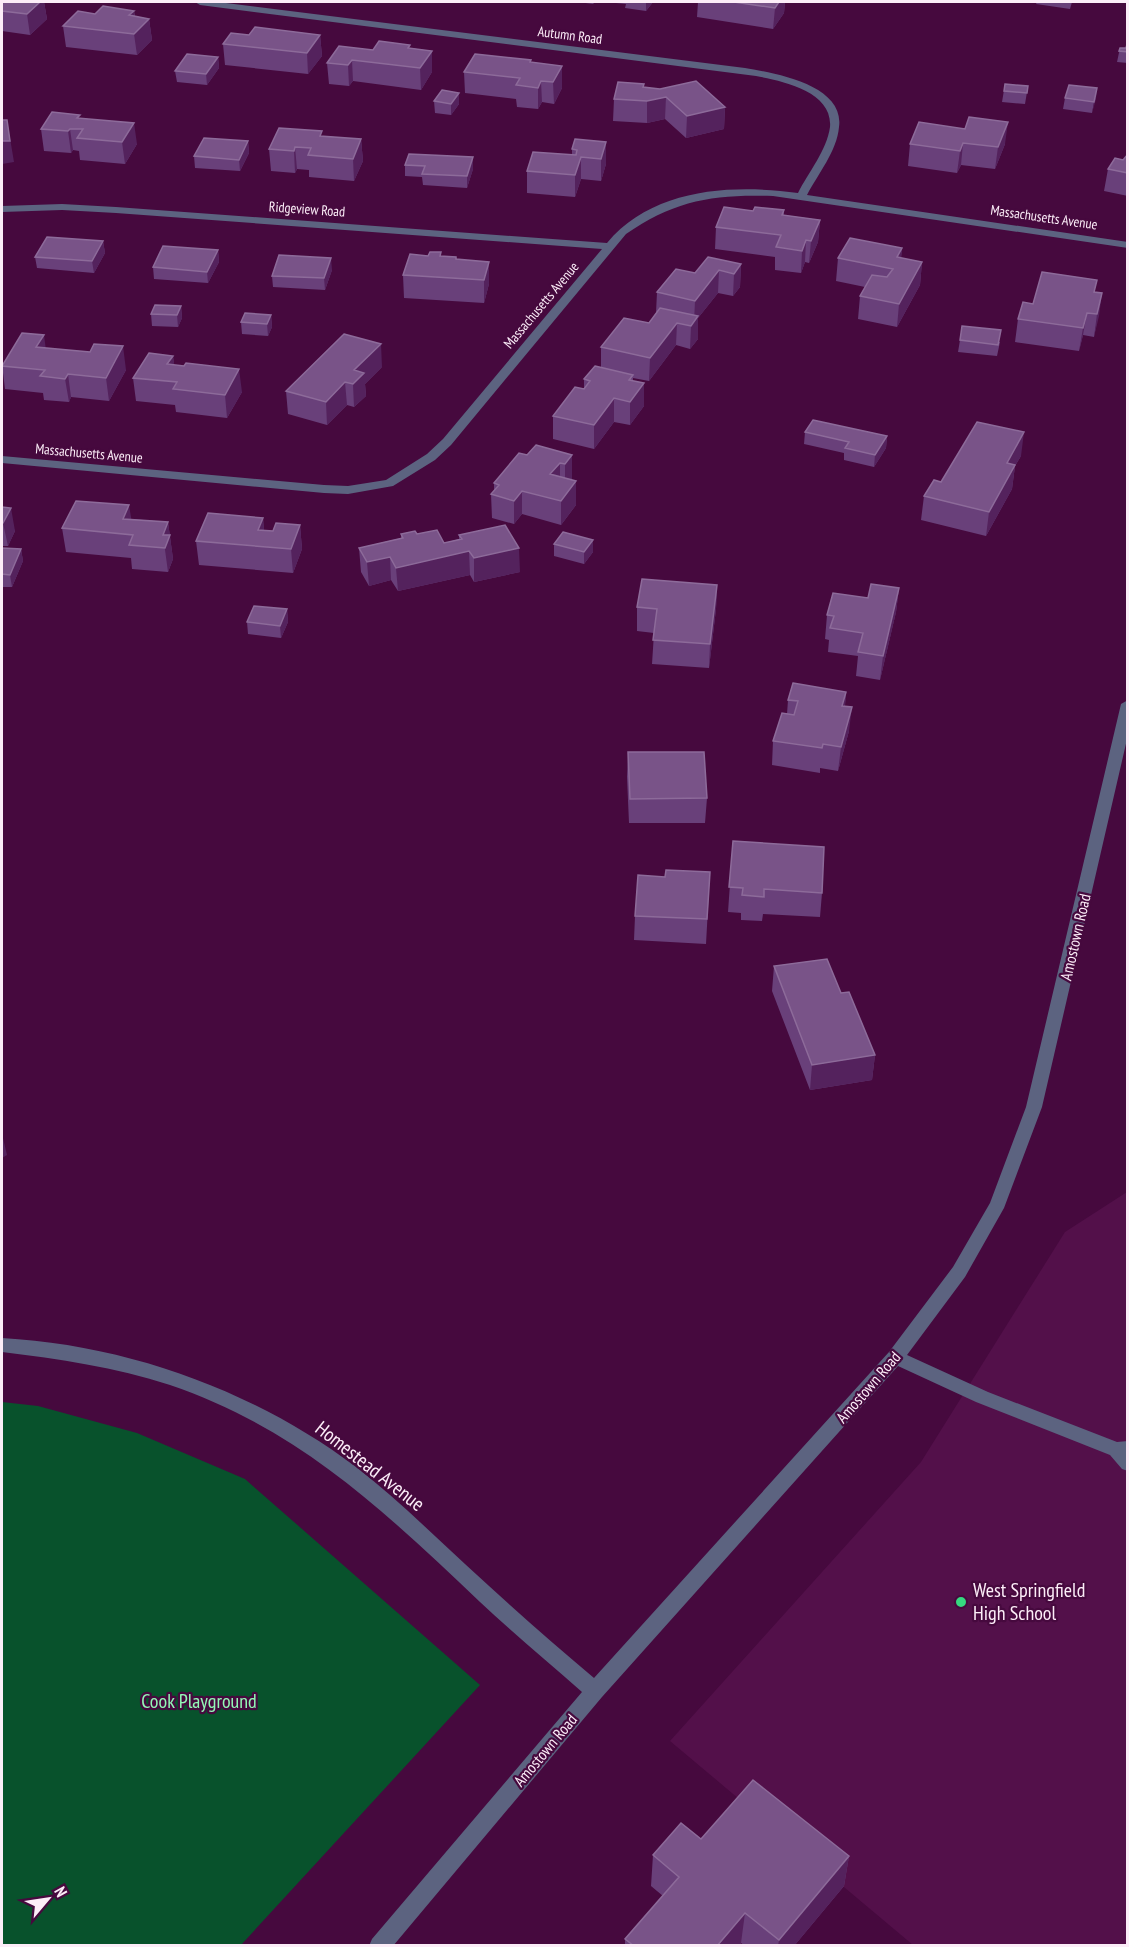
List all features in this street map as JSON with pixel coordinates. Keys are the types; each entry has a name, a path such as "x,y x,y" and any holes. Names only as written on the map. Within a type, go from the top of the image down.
{"street":[{"name":"Autumn Road","path":"200,2 745,71 790,81 823,99 835,123 831,137 801,197"},
{"name":"Massachusetts Avenue","path":"2,460 324,489 348,490 389,483 417,467 447,442 622,232 648,213 699,194 746,192 801,197 1128,245"},
{"name":"Ridgeview Road","path":"2,209 62,207 116,210 610,246"},
{"name":"Amostown Road","path":"379,1946 596,1691 895,1358 959,1272 998,1204 1034,1107 1128,704"},
{"name":"Homestead Avenue","path":"2,1345 116,1362 170,1377 226,1399 280,1428 332,1460 387,1503 494,1602 596,1691"},
{"path":"895,1358 981,1397 1122,1449 1128,1464"}],"shaded area":[{"name":"West Springfield High School","path":"1127,1192 1127,1945 913,1945 670,1741 921,1462 1065,1232"}],"green space":[{"name":"Cook Playground","path":"2,1402 38,1406 137,1433 245,1479 480,1685 241,1945 2,1945"}],"building":[{"path":"2,2 40,2 27,14 2,11"},
{"path":"734,2 779,2 775,8"},
{"path":"103,6 134,11 129,15 149,19 134,34 63,26 78,11 95,14"},
{"path":"255,27 320,35 307,53 223,44 231,33 249,35"},
{"path":"379,41 410,45 408,48 432,51 420,68 352,60 348,65 327,63 339,46 373,50"},
{"path":"1128,41 1128,52 1119,51 1120,48 1126,48"},
{"path":"187,54 218,57 206,74 175,71"},
{"path":"475,54 562,66 553,82 541,81 538,88 516,85 520,78 464,72"},
{"path":"696,81 725,107 687,116 666,97 647,101 614,99 618,82 644,84 643,87 660,89"},
{"path":"1005,84 1028,86 1027,93 1004,91"},
{"path":"1069,85 1097,88 1094,102 1065,98"},
{"path":"442,90 459,93 451,104 434,101"},
{"path":"52,112 80,115 77,118 134,123 122,142 77,138 83,129 68,131 41,129"},
{"path":"969,117 1008,122 998,147 963,143 960,151 910,144 919,122 965,129"},
{"path":"2,120 7,120 10,141 2,141"},
{"path":"279,128 322,131 320,136 361,139 353,159 308,155 311,148 295,147 294,151 269,149"},
{"path":"204,138 248,141 239,160 194,156"},
{"path":"575,139 606,142 601,159 581,157 575,175 527,171 533,152 576,155 577,150 572,149"},
{"path":"409,154 473,157 467,176 422,174 425,166 405,165"},
{"path":"1128,154 1128,173 1108,169 1115,158 1123,160"},
{"path":"724,207 753,211 755,207 784,210 782,215 820,220 811,241 806,240 802,251 776,247 781,235 716,227"},
{"path":"47,237 103,241 92,261 35,257"},
{"path":"850,238 902,248 897,257 922,262 899,304 860,296 872,275 887,277 893,269 838,258"},
{"path":"163,246 218,250 207,272 153,267"},
{"path":"430,252 441,252 440,256 456,257 456,259 489,262 484,280 403,275 410,254 428,256"},
{"path":"279,255 331,258 324,278 272,276"},
{"path":"708,257 741,264 734,274 719,270 695,301 657,292 676,269 695,273"},
{"path":"1042,272 1097,280 1094,292 1102,293 1097,314 1087,313 1083,328 1018,319 1023,302 1033,304"},
{"path":"155,305 181,306 177,315 151,314"},
{"path":"660,308 698,316 691,326 677,323 650,358 601,347 624,318 649,323"},
{"path":"245,313 271,315 267,324 241,322"},
{"path":"962,326 1001,330 998,345 960,340"},
{"path":"22,333 44,335 36,347 90,352 94,344 123,346 106,378 68,374 65,379 40,376 45,370 2,366"},
{"path":"344,334 381,344 354,370 364,373 353,384 345,382 326,402 286,391"},
{"path":"149,353 173,356 167,364 184,366 186,363 239,369 225,395 173,389 177,382 133,378"},
{"path":"595,366 633,375 629,380 644,383 630,402 614,398 594,425 553,416 575,387 584,389 590,381 584,379"},
{"path":"813,420 887,436 875,455 845,448 849,442 805,432"},
{"path":"977,422 1024,432 1007,463 1015,465 989,512 924,496 934,480 941,482"},
{"path":"536,445 572,455 565,464 560,463 550,474 576,481 561,501 522,491 514,501 491,494 499,485 494,483 519,453 527,455"},
{"path":"76,501 129,505 123,519 168,522 163,535 170,535 165,548 129,545 133,535 62,528"},
{"path":"2,507 11,508 3,523 2,523"},
{"path":"208,513 263,518 258,530 273,531 276,523 300,525 291,549 196,541"},
{"path":"505,525 519,548 474,558 469,551 396,568 390,557 367,562 359,548 403,538 401,534 415,531 417,534 437,530 444,543 462,539 459,535"},
{"path":"563,532 593,540 584,552 554,544"},
{"path":"2,548 21,549 10,575 2,574"},
{"path":"642,579 717,585 710,644 653,640 657,609 637,607"},
{"path":"871,584 899,588 883,656 858,652 863,633 830,628 834,616 827,615 833,593 868,598"},
{"path":"254,606 287,609 280,626 247,622"},
{"path":"793,683 846,692 842,706 852,707 841,747 823,744 822,748 773,741 782,713 794,715 798,701 788,700"},
{"path":"628,752 704,752 707,798 630,799"},
{"path":"733,841 824,847 822,893 764,889 764,897 742,895 743,888 729,887"},
{"path":"666,870 710,872 707,919 635,916 638,875 665,877"},
{"path":"827,959 841,993 849,992 875,1055 812,1065 774,966"},
{"path":"753,1780 849,1856 779,1940 745,1913 717,1946 634,1946 625,1939 679,1877 653,1855 681,1823 701,1839"}],"place":[{"name":"West Springfield High School","path":"961,1602"}]}
